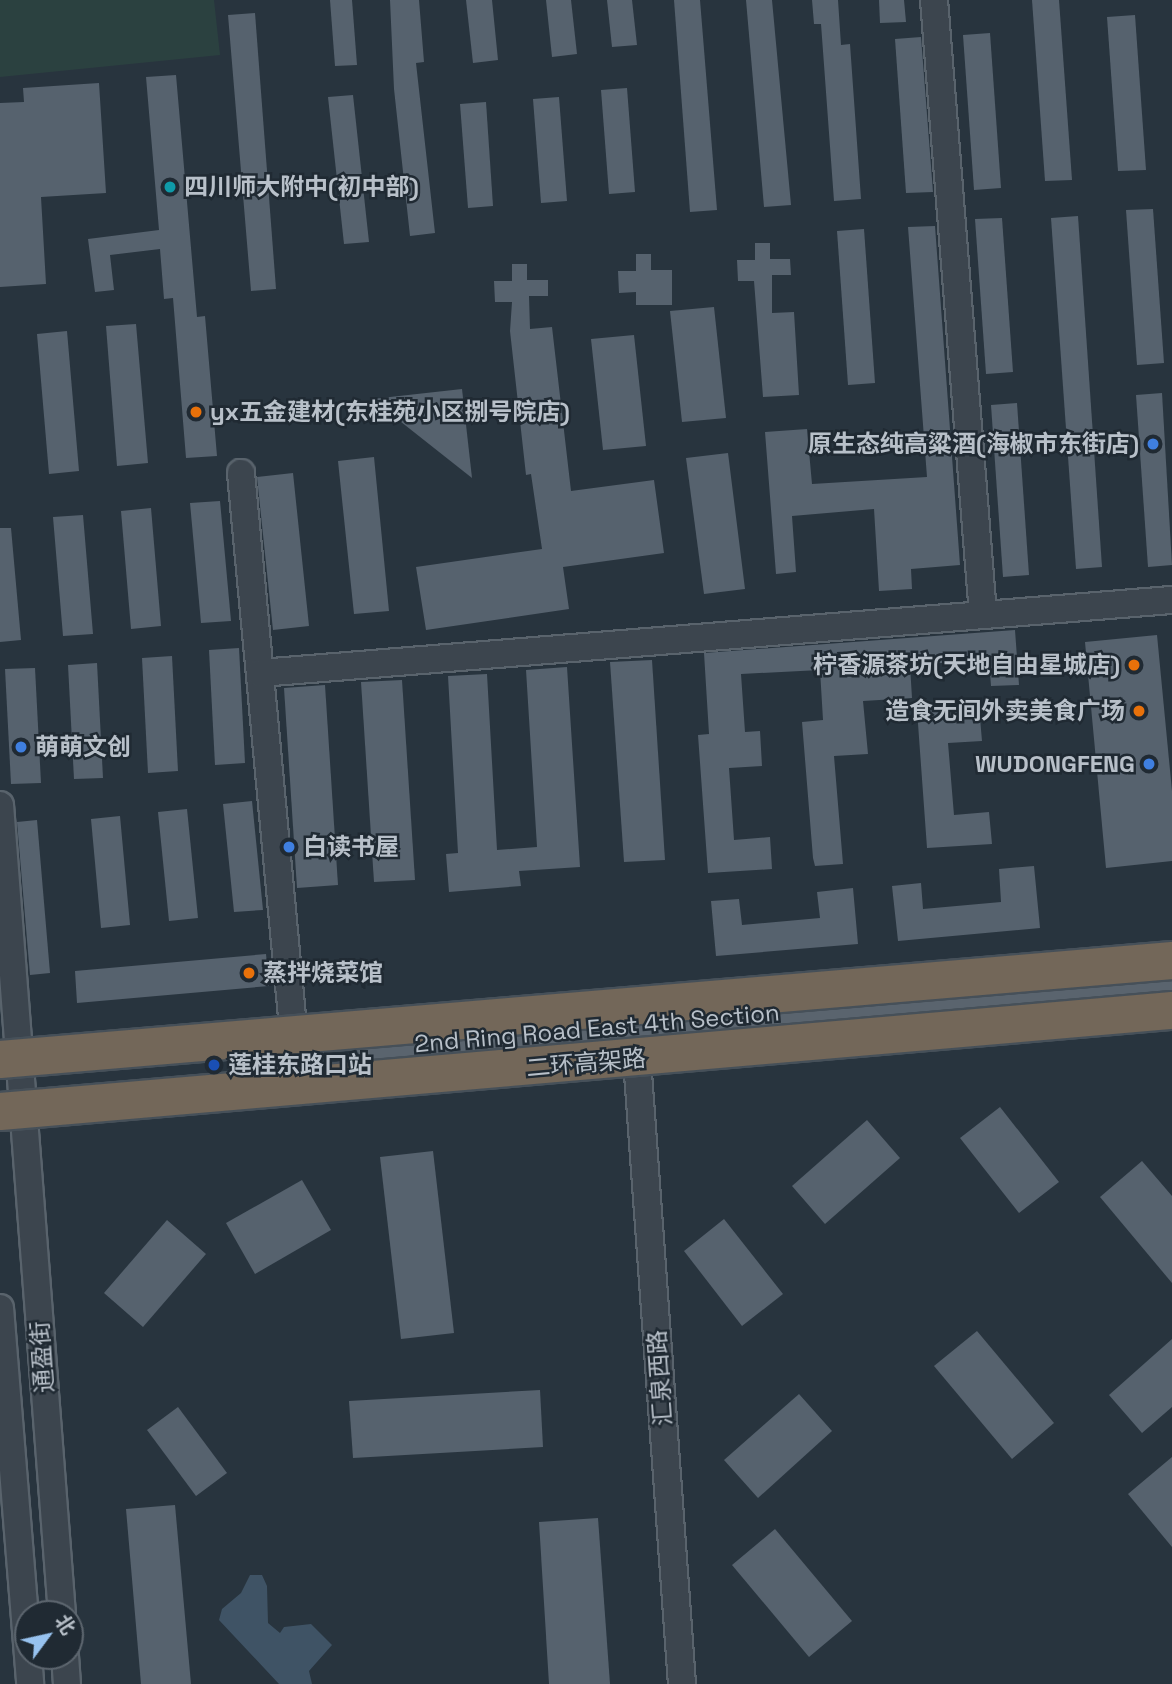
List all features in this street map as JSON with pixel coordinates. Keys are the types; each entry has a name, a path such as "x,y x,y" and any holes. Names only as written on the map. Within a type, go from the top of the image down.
{"highway":[{"path":"7,1086 1172,960"},
{"name":"二环高架路","path":"7,1086 640,1065 1172,1010"},
{"path":"640,1065 931,1057 1172,1035"}],"main road":[{"name":"2nd Ring Road East 4th Section","path":"7,1086 295,1051 1172,978"},
{"name":"2nd Ring Road East 4th Section","path":"640,1065 1172,1025"}],"street":[{"path":"934,0 983,615"},
{"path":"241,473 295,1051"},
{"path":"260,673 1172,600"},
{"name":"通盈街","path":"0,805 7,1086 61,1600"},
{"name":"汇泉西路","path":"640,1065 682,1684"},
{"name":"通盈街","path":"0,1308 30,1684"}],"green space":[{"path":"0,0 214,0 220,55 0,77"}],"water":[{"path":"250,1575 262,1575 267,1586 268,1623 280,1633 284,1627 311,1624 332,1645 309,1671 312,1684 279,1684 219,1620 222,1609 241,1593"}],"building":[{"path":"330,0 352,0 357,65 335,66"},
{"path":"390,0 419,0 424,62 416,63 435,233 410,236 394,89"},
{"path":"466,0 492,0 498,60 473,63"},
{"path":"546,0 571,0 577,54 552,57"},
{"path":"607,0 632,0 637,45 612,47"},
{"path":"674,0 700,0 717,210 690,212"},
{"path":"746,0 772,0 791,205 764,207"},
{"path":"812,0 838,0 841,45 850,44 861,199 834,201 821,24 814,24"},
{"path":"879,0 904,0 906,22 880,23"},
{"path":"1032,0 1059,0 1072,180 1045,181"},
{"path":"255,13 276,289 251,291 228,15"},
{"path":"1135,15 1146,170 1118,171 1107,17"},
{"path":"990,33 1001,188 974,190 963,35"},
{"path":"921,37 933,192 906,193 895,39"},
{"path":"176,75 197,317 205,316 217,456 186,458 173,298 164,299 160,249 110,255 114,290 95,292 88,239 159,230 146,77"},
{"path":"99,83 106,193 41,197 46,284 0,287 0,103 24,102 23,88"},
{"path":"627,88 635,192 609,194 601,90"},
{"path":"353,95 369,242 344,244 328,97"},
{"path":"559,97 567,201 541,203 533,99"},
{"path":"486,102 493,206 468,208 460,104"},
{"path":"1153,209 1164,363 1137,365 1126,210"},
{"path":"1078,216 1102,567 1076,569 1051,218"},
{"path":"1002,218 1013,372 986,374 975,219"},
{"path":"935,226 960,565 911,569 912,589 879,591 874,509 792,516 796,572 776,574 765,432 807,429 812,484 927,477 908,227"},
{"path":"864,229 875,383 848,385 837,231"},
{"path":"755,243 770,243 770,259 790,259 791,275 772,275 772,313 794,312 799,395 763,397 754,281 738,281 737,260 755,260"},
{"path":"636,254 651,254 651,270 672,270 672,305 636,305 636,292 619,293 618,271 636,271"},
{"path":"512,264 527,264 527,280 548,280 548,296 529,296 530,329 552,327 571,491 654,480 664,553 563,567 569,609 426,630 416,567 542,549 531,474 526,475 510,331 512,302 495,302 494,281 512,281"},
{"path":"714,307 726,418 682,422 670,311"},
{"path":"136,324 148,463 117,466 106,326"},
{"path":"67,331 79,471 49,474 37,334"},
{"path":"634,335 646,446 603,450 591,339"},
{"path":"462,389 472,478 372,399"},
{"path":"1162,393 1172,565 1148,567 1136,395"},
{"path":"1017,403 1029,575 1003,577 991,405"},
{"path":"728,453 745,589 704,594 686,458"},
{"path":"374,457 389,611 354,614 338,461"},
{"path":"293,473 309,626 273,630 257,477"},
{"path":"220,501 231,621 201,623 190,503"},
{"path":"151,508 161,626 131,629 121,511"},
{"path":"83,515 93,634 63,636 53,517"},
{"path":"0,528 11,528 21,640 0,642"},
{"path":"1015,630 1019,685 991,686 989,660 910,665 912,698 863,701 868,754 834,756 843,864 815,866 813,858 802,722 823,720 820,670 741,674 745,732 760,731 762,766 729,768 734,840 770,837 772,869 708,873 698,735 709,734 704,653"},
{"path":"1157,635 1172,791 1172,861 1106,868 1085,642"},
{"path":"239,648 245,763 215,765 209,650"},
{"path":"172,656 178,771 148,773 142,658"},
{"path":"652,660 665,860 624,862 610,662"},
{"path":"97,663 103,778 74,779 68,665"},
{"path":"567,667 580,867 519,871 521,886 449,892 446,854 458,853 448,676 487,674 497,850 537,847 526,670"},
{"path":"35,668 41,783 11,784 5,669"},
{"path":"402,680 415,880 374,882 361,682"},
{"path":"325,685 338,885 297,888 284,688"},
{"path":"979,706 982,741 948,743 954,815 989,812 992,844 927,848 917,710"},
{"path":"252,801 263,910 234,912 223,804"},
{"path":"187,809 198,918 169,921 158,812"},
{"path":"120,816 130,925 101,928 91,819"},
{"path":"37,820 50,973 30,975 17,822"},
{"path":"1034,866 1040,928 898,941 892,886 921,883 923,909 1001,902 999,869"},
{"path":"853,888 858,944 716,956 711,901 739,899 742,925 820,918 817,892"},
{"path":"266,954 269,986 77,1003 75,971"},
{"path":"1000,1107 1059,1182 1019,1213 960,1138"},
{"path":"867,1120 900,1158 825,1224 792,1186"},
{"path":"433,1151 454,1333 401,1339 380,1157"},
{"path":"1142,1161 1172,1196 1172,1283 1100,1197"},
{"path":"302,1180 331,1230 255,1274 226,1223"},
{"path":"724,1219 783,1294 742,1326 684,1251"},
{"path":"167,1220 206,1254 143,1327 104,1293"},
{"path":"977,1331 1054,1423 1012,1459 934,1366"},
{"path":"1172,1339 1172,1407 1142,1433 1109,1395"},
{"path":"540,1390 543,1447 353,1458 349,1401"},
{"path":"799,1394 832,1431 758,1498 724,1460"},
{"path":"178,1407 227,1473 196,1496 147,1430"},
{"path":"1172,1457 1172,1547 1128,1494"},
{"path":"175,1505 191,1684 141,1684 126,1509"},
{"path":"598,1518 610,1684 549,1684 539,1522"},
{"path":"775,1529 852,1621 809,1657 732,1565"}],"place":[{"name":"四川师大附中(初中部)","path":"170,187"},
{"name":"yx五金建材(东桂苑小区捌号院店)","path":"196,412"},
{"name":"原生态纯高粱酒(海椒市东街店)","path":"1153,444"},
{"name":"柠香源茶坊(天地自由星城店)","path":"1134,665"},
{"name":"造食无间外卖美食广场","path":"1139,711"},
{"name":"萌萌文创","path":"21,747"},
{"name":"WUDONGFENG","path":"1149,764"},
{"name":"白读书屋","path":"289,847"},
{"name":"蒸拌烧菜馆","path":"249,973"},
{"name":"莲桂东路口站","path":"214,1065"}]}
